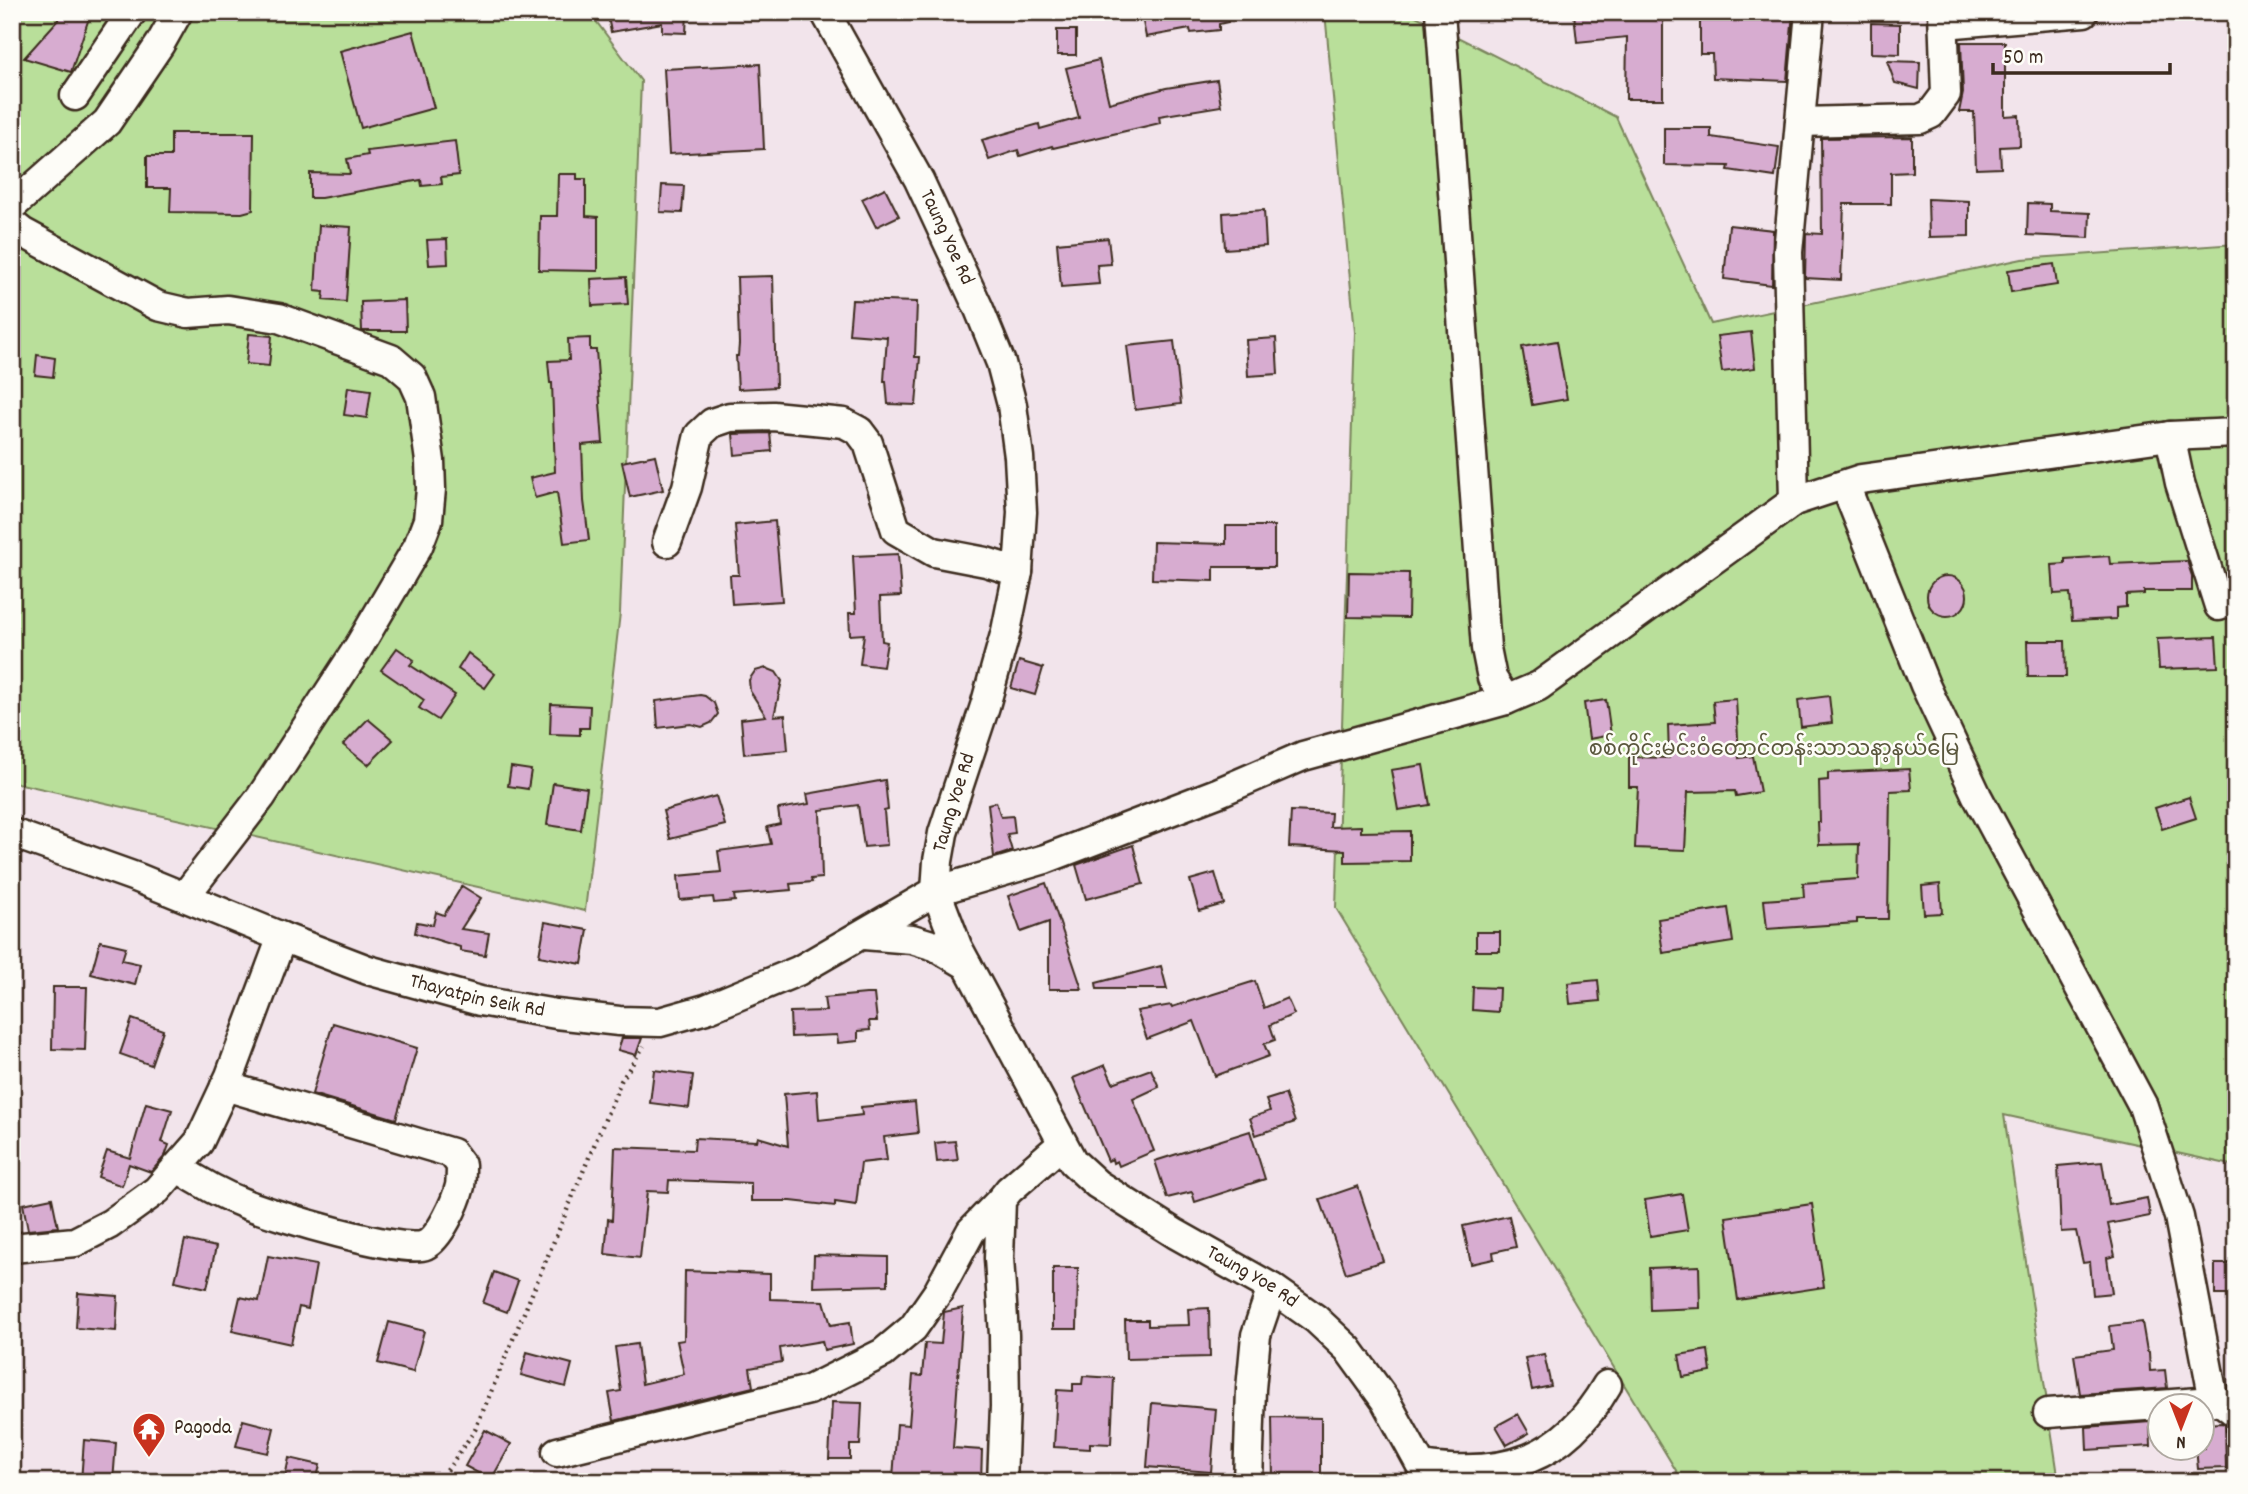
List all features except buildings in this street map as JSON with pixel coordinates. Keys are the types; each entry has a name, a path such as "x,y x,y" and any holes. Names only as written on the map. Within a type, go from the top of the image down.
{"street":[{"path":"75,96 132,12"},
{"path":"12,206 107,122 160,44 178,12"},
{"name":"Taung Yoe Rd","path":"825,12 919,180 979,309 1001,363 1012,405 1019,457 1022,512 1018,572 1006,631 985,706 943,833 937,860 936,891 957,946 1073,1162 1097,1184 1176,1234 1272,1288 1316,1319 1348,1349 1385,1400 1425,1476"},
{"path":"1440,12 1486,648 1492,677 1506,700"},
{"path":"1794,502 1788,252 1810,12"},
{"path":"1800,122 1920,119 1931,114 1946,94 1943,18 2084,12"},
{"path":"12,224 158,306 188,313 228,310 279,318 391,359 412,377 421,397 431,489 428,520 418,546 358,648 261,797 185,897"},
{"path":"667,542 687,487 699,435 712,423 730,417 773,416 844,423 859,431 868,443 896,530 934,552 986,562 1018,572"},
{"name":"Thayatpin Seik Rd","path":"12,833 185,897 368,970 480,1001 556,1014 619,1021 660,1022 706,1009 798,971 936,891 1045,859 1217,793 1303,756 1506,700 1539,686 1794,502 1861,479 2170,436 2236,433"},
{"path":"2170,436 2180,483 2219,606"},
{"path":"1844,485 1925,685 1977,796 2143,1106 2179,1217 2225,1407 2048,1413"},
{"path":"864,935 912,939 935,946 969,966"},
{"path":"12,1248 75,1241 110,1224 157,1190 199,1142 225,1086 282,937"},
{"path":"177,1167 204,1186 250,1206 369,1241 410,1247 424,1245 437,1236 460,1186 461,1165 452,1153 225,1086"},
{"path":"557,1452 808,1390 883,1353 914,1328 938,1292 971,1231 1009,1190 1062,1144"},
{"path":"1000,1200 999,1258 1005,1394 1002,1482"},
{"path":"1248,1482 1256,1335 1272,1288"},
{"path":"1425,1476 1526,1461 1546,1451 1579,1424 1593,1410 1607,1385"}],"path":[{"path":"439,1482 475,1430 621,1081 660,1022"}],"green space":[{"path":"12,12 589,12 641,81 620,613 585,911 12,782"},
{"name":"စစ်ကိုင်းမင်းဝံတောင်တန်းသာသနာ့နယ်မြေ","path":"1325,12 1408,12 1616,117 1711,324 2022,259 2236,244 2236,1166 2004,1115 2059,1482 1683,1482 1336,908 1355,332"}],"place":[{"name":"Pagoda","path":"149,1459"}]}
